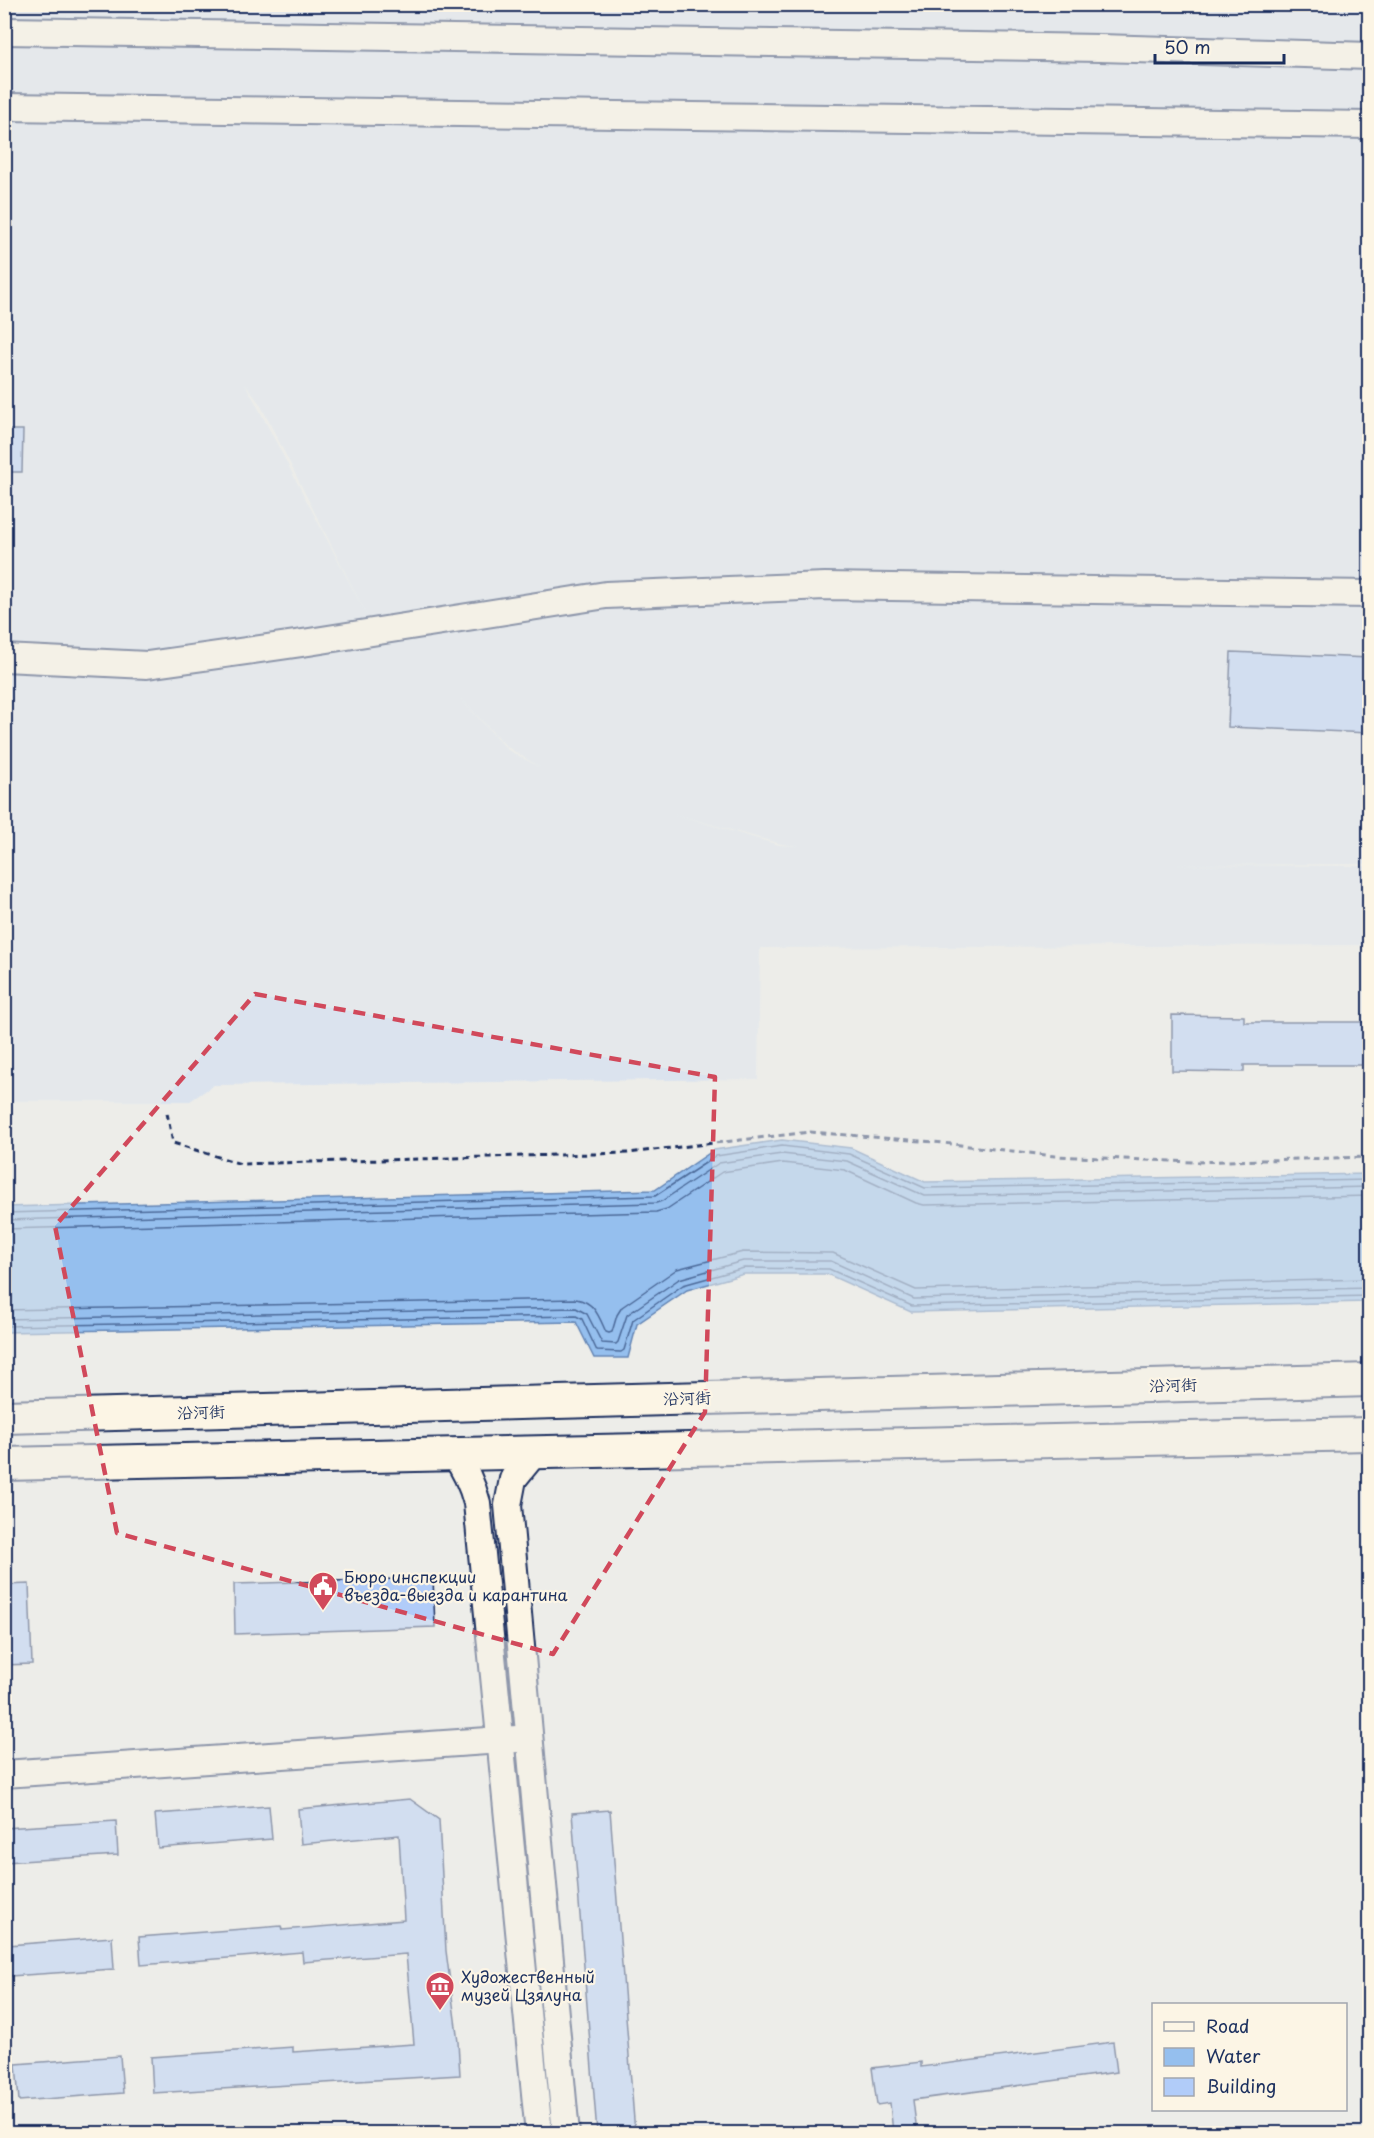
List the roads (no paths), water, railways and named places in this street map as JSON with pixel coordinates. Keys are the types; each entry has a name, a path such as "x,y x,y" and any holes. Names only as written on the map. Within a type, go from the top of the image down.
{"main road":[{"name":"沿河街","path":"4,1417 1370,1380"},
{"path":"4,1464 1370,1434"}],"street":[{"path":"4,31 1088,48 1370,56"},
{"path":"4,107 1370,125"},
{"path":"4,658 147,665 606,595 825,586 1370,594"},
{"path":"535,1452 513,1479 508,1505 566,2133"},
{"path":"454,1454 465,1468 477,1503 539,2133"},
{"path":"4,1774 530,1738"}],"water":[{"path":"782,1140 851,1148 925,1182 1369,1174 1369,1302 911,1312 827,1274 744,1274 687,1290 637,1324 628,1358 594,1358 576,1322 5,1332 5,1207 655,1190 714,1150"}],"place":[{"name":"Бюро инспекции въезда-выезда и карантина","path":"323,1612"},
{"name":"Художественный музей Цзялуна","path":"440,2012"}]}
